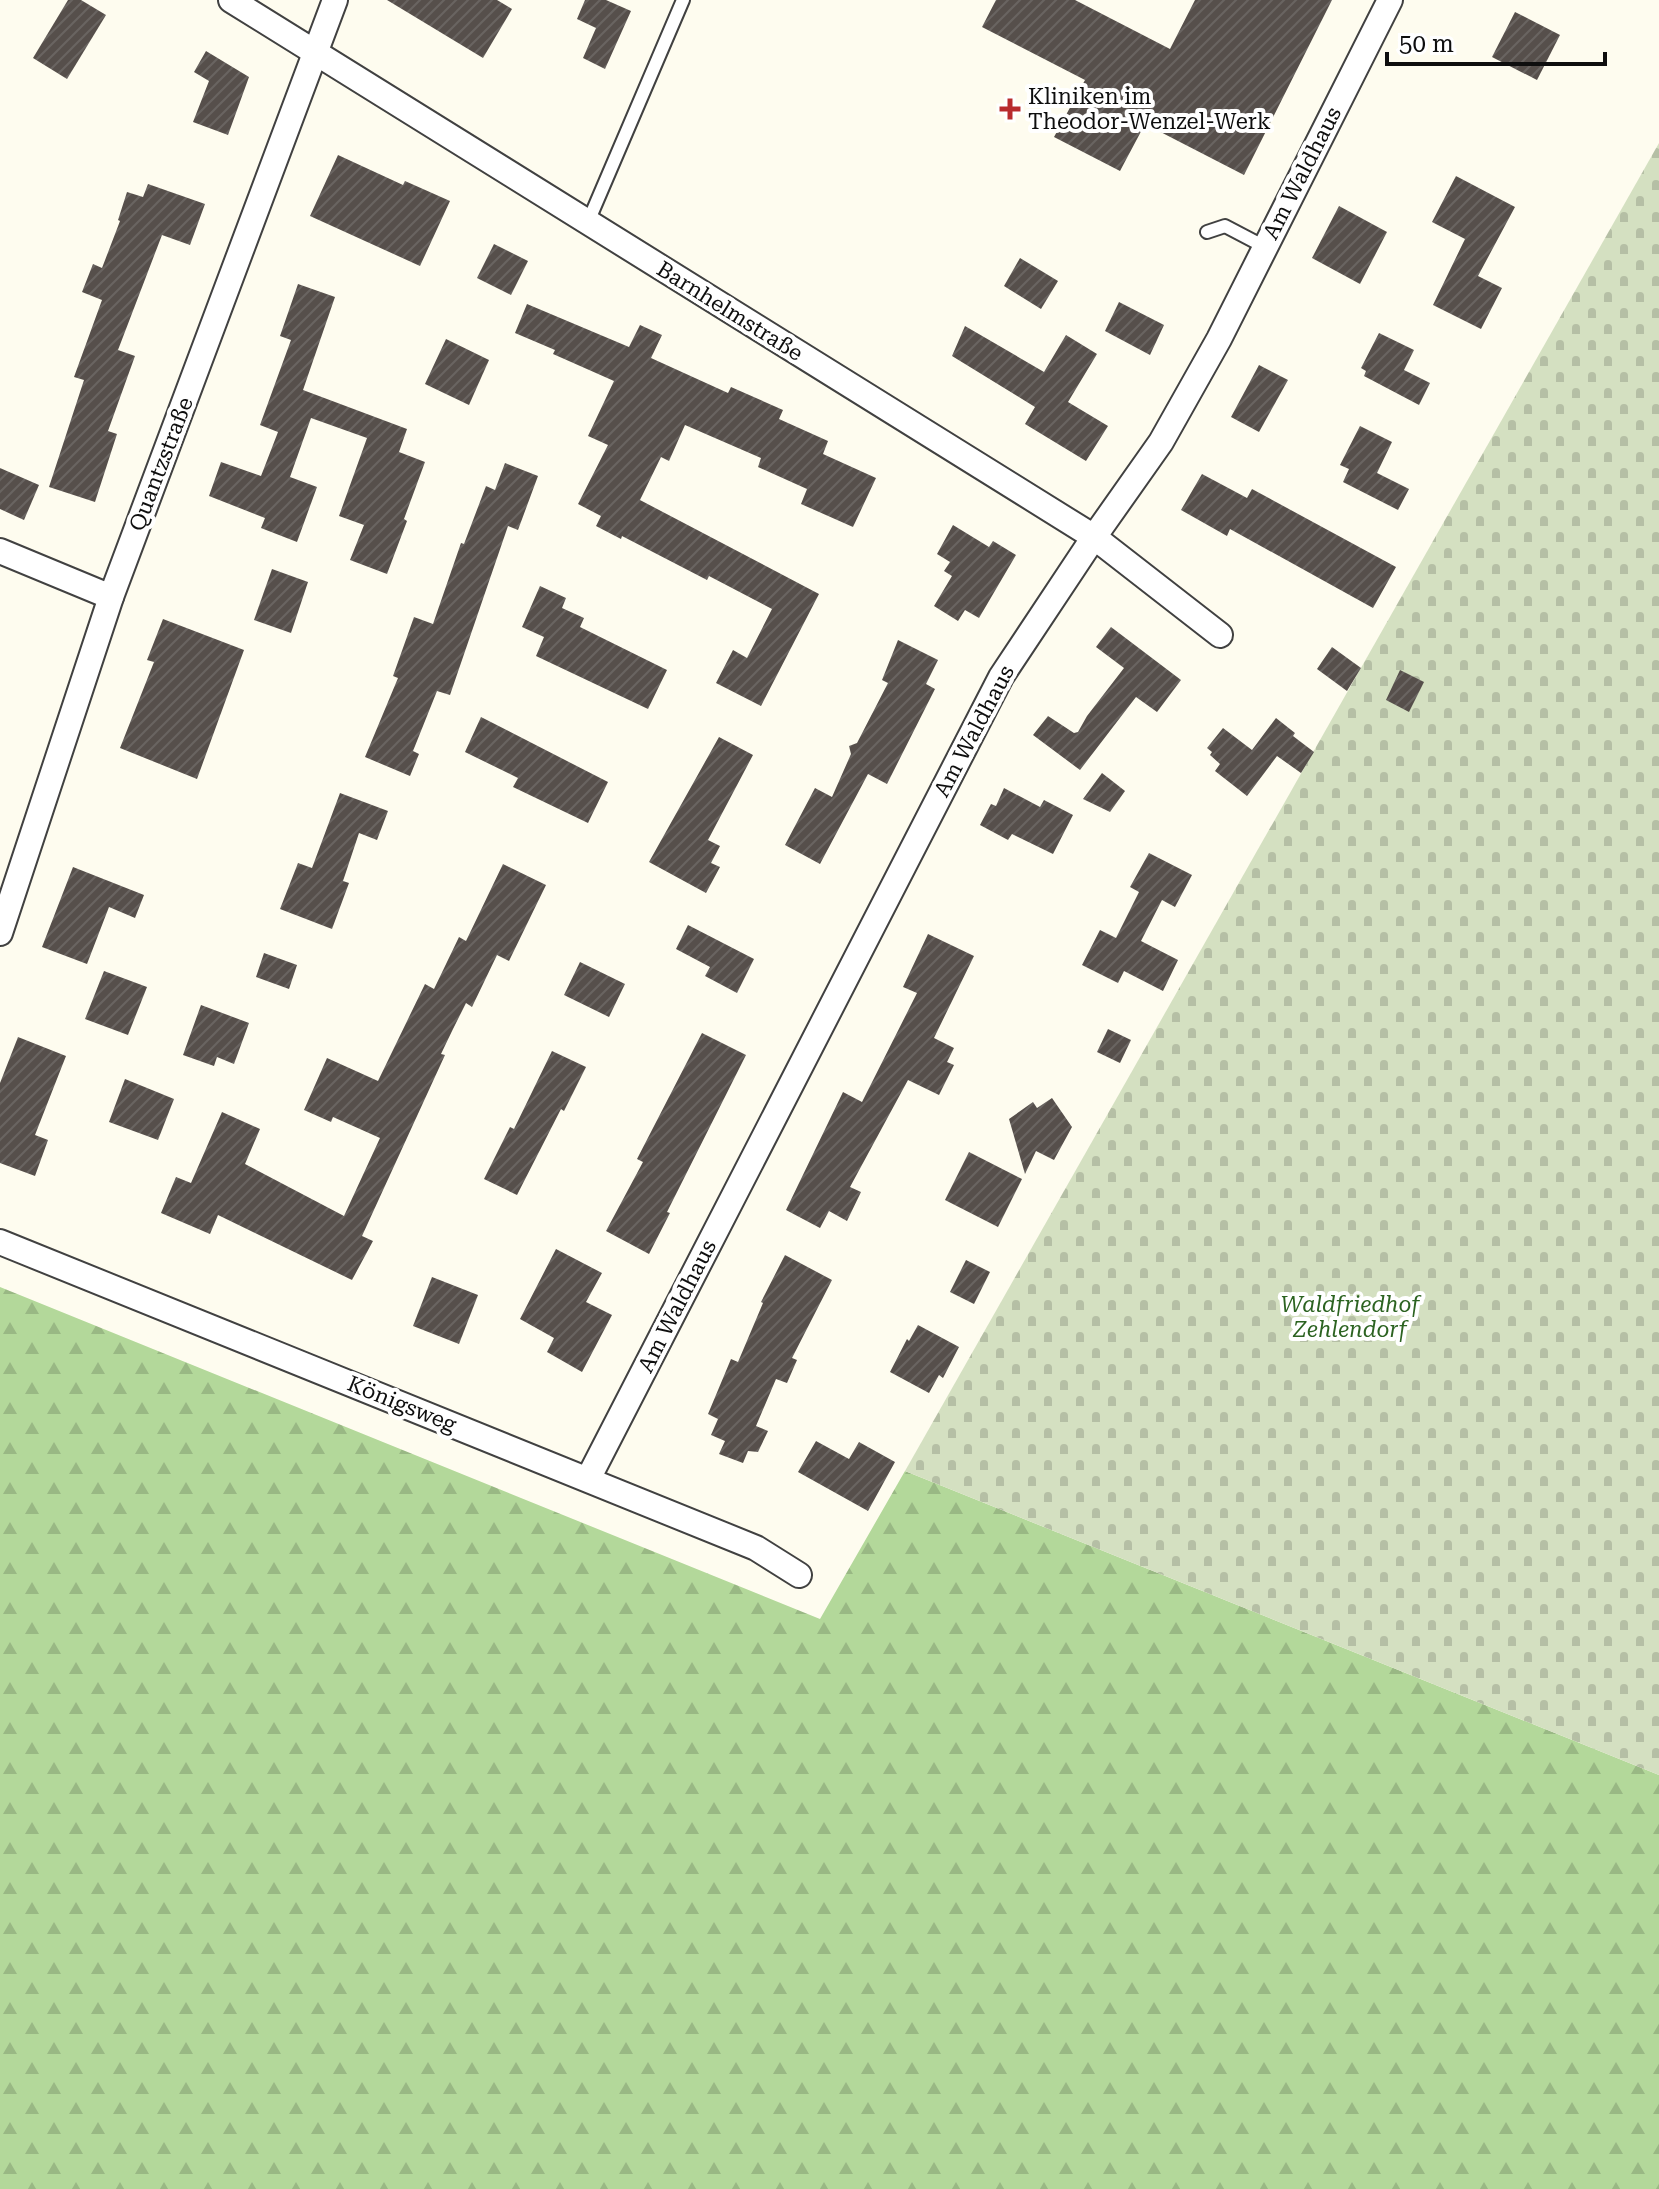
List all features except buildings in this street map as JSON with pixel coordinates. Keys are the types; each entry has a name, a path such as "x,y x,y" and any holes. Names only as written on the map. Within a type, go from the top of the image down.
{"street":[{"name":"Barnhelmstraße","path":"231,0 1094,537 1220,635"},
{"name":"Quantzstraße","path":"0,933 111,597 335,0"},
{"name":"Am Waldhaus","path":"588,1479 1001,677 1161,442 1219,339 1390,0"},
{"path":"0,551 111,597"},
{"name":"Königsweg","path":"0,1242 756,1548 799,1575"}],"lane":[{"path":"588,222 683,0"},
{"path":"1207,232 1225,226 1265,247"}],"green space":[{"name":"Waldfriedhof Zehlendorf","path":"1659,143 1659,1775 905,1471"},
{"path":"0,1287 820,1619 905,1471 1659,1775 1659,2189 0,2189"}],"place":[{"name":"Kliniken im Theodor-Wenzel-Werk","path":"1010,109"}]}
